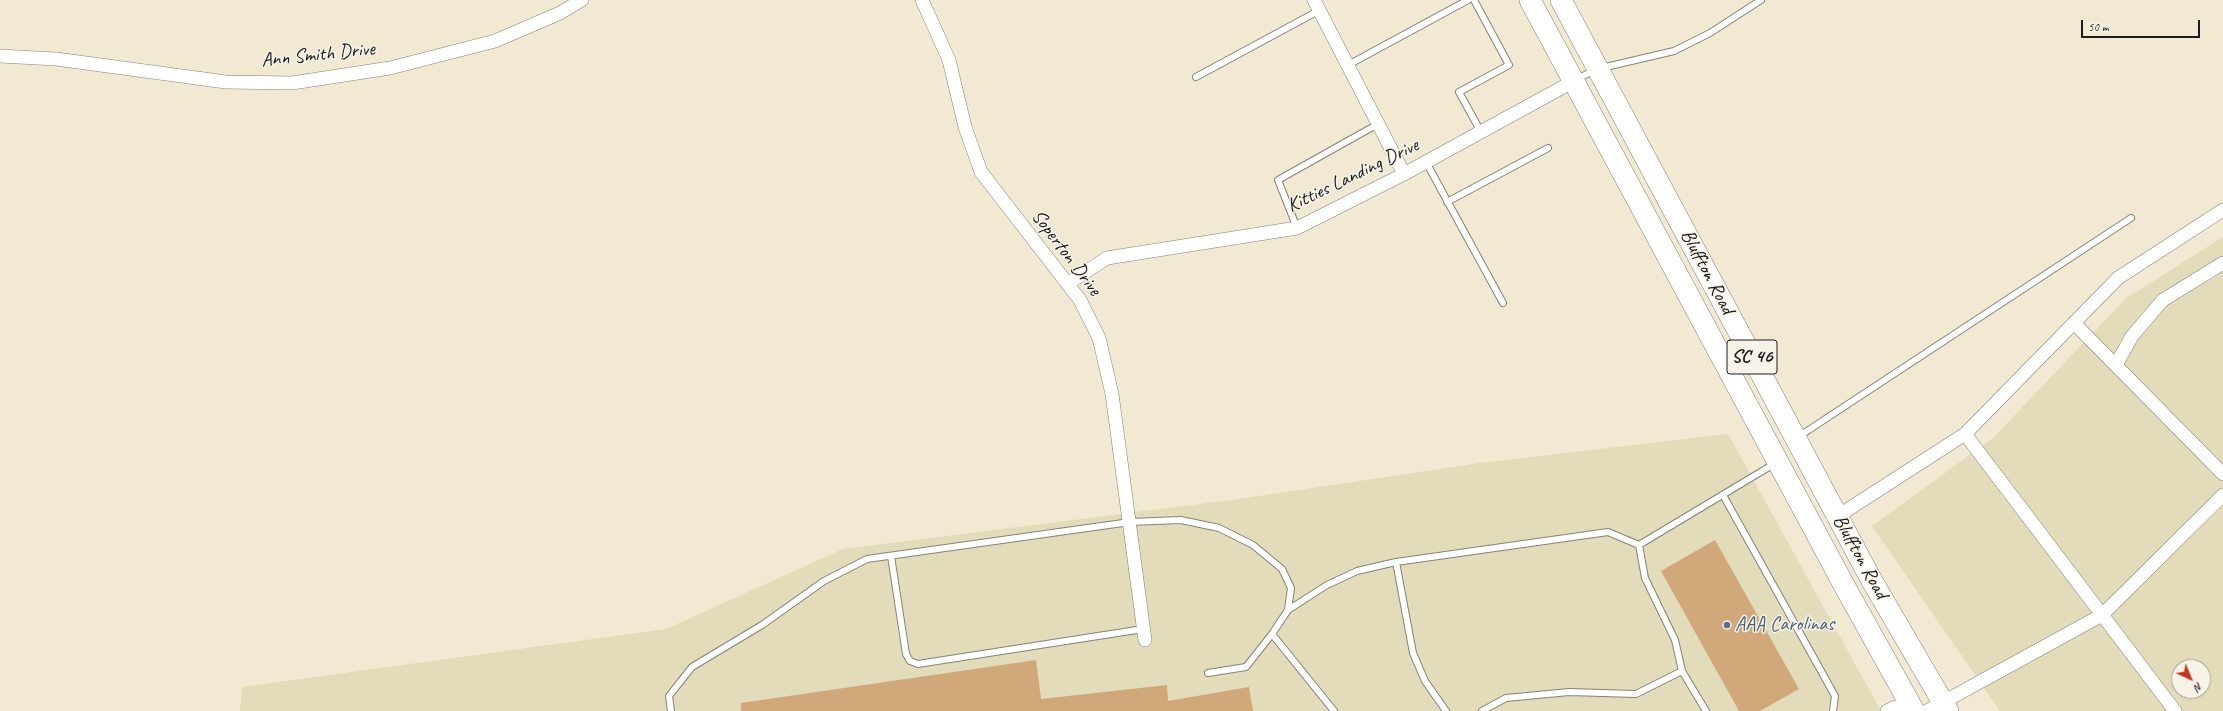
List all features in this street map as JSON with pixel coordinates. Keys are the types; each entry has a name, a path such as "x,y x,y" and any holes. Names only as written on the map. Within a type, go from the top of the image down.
{"main road":[{"name":"Bluffton Road","path":"1530,0 1778,462 1914,711"},
{"name":"Bluffton Road","path":"1561,0 1838,516 1939,708"}],"street":[{"name":"Soperton Drive","path":"922,0 949,60 965,127 981,172 1080,300 1099,338 1112,394 1145,634"},
{"name":"Ann Smith Drive","path":"0,56 56,59 226,82 292,83 390,68 495,41 574,2"},
{"path":"1317,5 1404,174"},
{"name":"Kitties Landing Drive","path":"1067,284 1107,258 1297,228 1404,174 1574,80"},
{"path":"1838,516 1965,434 2118,278 2223,210"},
{"path":"2116,366 2132,336 2163,300 2223,263"},
{"path":"2074,323 2223,474"},
{"path":"1965,434 2174,711"},
{"path":"1939,708 2102,615 2223,495"},
{"path":"1887,711 1895,706 1905,711"}],"lane":[{"path":"1348,66 1468,0"},
{"path":"1474,0 1509,65 1459,92 1481,132"},
{"path":"1574,80 1597,69 1674,51 1710,33 1761,0"},
{"path":"1196,76 1317,5"},
{"path":"1297,228 1278,180 1378,124"},
{"path":"1447,202 1548,148"},
{"path":"1426,162 1503,303"},
{"path":"1796,438 2131,218"},
{"path":"1639,546 1778,462"},
{"path":"1723,495 1835,696 1833,711"},
{"path":"671,711 669,696 692,667 762,625 824,582 867,559 1130,522 1181,520 1219,528 1254,544 1282,570 1291,588 1288,610"},
{"path":"1208,673 1246,667 1272,634 1288,610 1327,585 1357,571 1396,562 1608,532 1639,546"},
{"path":"1639,546 1645,578 1676,640 1682,671 1706,711"},
{"path":"891,556 906,654 910,661 918,664 1145,634"},
{"path":"1396,562 1413,653 1425,681 1446,711"},
{"path":"1272,634 1334,711"},
{"path":"1482,711 1506,698 1569,692 1636,694 1682,671"}],"shaded area":[{"path":"2223,237 2223,711 2000,711 1872,526 1993,438 2125,299"},
{"path":"1728,434 1881,711 240,711 242,687 666,629 843,549 1232,500 1480,463"}],"building":[{"path":"1715,540 1799,689 1760,711 1739,711 1661,571"},
{"path":"1036,660 1041,699 1167,685 1168,701 1249,687 1253,711 741,711 741,703"}],"place":[{"name":"AAA Carolinas","path":"1727,625"}]}
